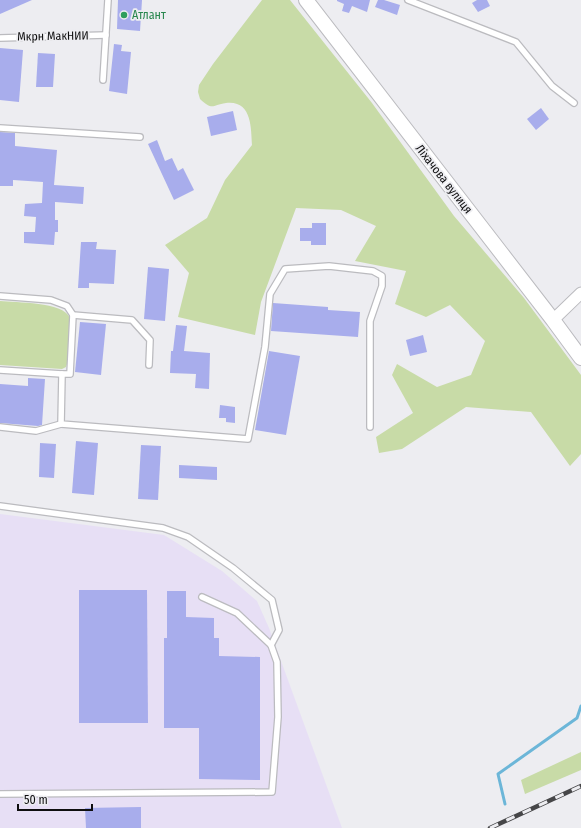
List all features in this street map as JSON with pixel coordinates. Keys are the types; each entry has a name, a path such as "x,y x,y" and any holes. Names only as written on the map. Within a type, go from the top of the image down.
{"street":[{"name":"Ліхачова вулиця","path":"306,0 581,358"},
{"path":"553,320 581,293"}],"lane":[{"path":"103,80 108,0"},
{"path":"408,0 516,42 552,86 574,103"},
{"name":"Мкрн МакНИИ","path":"0,38 106,35"},
{"path":"0,128 140,136"},
{"path":"0,427 36,431 61,424 248,439 265,347 270,294 285,269 329,266 373,270 382,276 382,286 370,321 370,427"},
{"path":"0,296 52,300 67,306 73,315 70,374 0,370"},
{"path":"73,315 132,320 150,340 149,365"},
{"path":"61,424 62,374"},
{"path":"0,506 163,528 188,537 233,568 272,600 279,630 271,645"},
{"path":"0,794 272,792 278,718 277,662 271,645 237,613 202,597"}],"shaded area":[{"path":"0,514 164,535 222,571 257,601 269,628 342,828 0,828"}],"green space":[{"path":"262,0 290,0 372,103 454,216 524,298 581,375 581,454 570,466 531,412 466,407 402,449 379,453 376,437 413,413 392,375 397,364 437,387 471,375 485,341 450,305 426,317 395,304 406,271 355,261 376,226 341,210 296,208 261,302 255,335 178,317 189,273 165,245 207,218 225,180 252,145 250,123 245,110 235,103 226,103 213,106 208,105 200,99 198,92 199,85 213,64"},
{"path":"0,301 38,304 58,308 66,312 70,318 71,326 68,361 66,367 62,369 0,365"},
{"path":"581,752 581,770 525,794 521,780"}],"building":[{"path":"0,0 32,0 0,14"},
{"path":"118,0 142,0 140,31 117,29"},
{"path":"337,0 370,0 367,12 352,6 349,13 342,11 344,4"},
{"path":"378,0 384,0 400,5 397,15 375,7"},
{"path":"477,0 487,0 490,6 478,12 472,3"},
{"path":"114,44 122,45 121,51 131,52 127,94 109,91"},
{"path":"0,48 23,50 19,102 0,100"},
{"path":"38,53 55,54 53,87 36,87"},
{"path":"541,108 549,119 536,130 527,119"},
{"path":"233,111 237,130 211,136 207,117"},
{"path":"0,132 15,133 15,146 57,150 54,185 84,187 83,204 55,202 55,220 58,220 58,232 55,232 54,245 24,243 24,232 35,232 36,217 24,216 25,204 42,203 43,182 13,180 13,186 0,186"},
{"path":"157,140 165,161 172,158 178,171 183,168 194,190 174,200 148,144"},
{"path":"312,223 326,223 326,245 311,245 311,241 300,241 300,228 312,228"},
{"path":"81,242 97,242 96,249 116,250 114,284 89,283 89,288 78,288"},
{"path":"148,267 169,269 165,321 144,319"},
{"path":"273,303 328,307 328,310 360,312 358,337 271,331"},
{"path":"80,322 106,324 101,375 75,372"},
{"path":"176,325 187,326 184,351 210,353 209,389 195,388 196,374 170,373 171,351 173,351"},
{"path":"423,335 427,352 410,356 406,340"},
{"path":"269,351 300,356 286,435 255,430"},
{"path":"28,378 45,379 42,425 0,423 0,384 28,386"},
{"path":"220,405 235,407 235,423 226,422 226,418 219,418"},
{"path":"76,441 98,443 94,495 72,493"},
{"path":"40,443 56,444 54,478 39,477"},
{"path":"141,445 161,446 158,500 138,499"},
{"path":"179,465 217,467 217,480 179,478"},
{"path":"79,590 147,590 148,723 79,723"},
{"path":"167,591 186,591 186,617 214,618 214,638 219,638 219,656 260,657 260,780 199,779 199,728 164,728 164,638 167,638"},
{"path":"141,807 141,828 86,828 85,808"}],"waterway":[{"path":"505,804 498,774 577,718 581,706"}],"railway":[{"path":"490,828 581,786"}],"place":[{"name":"Атлант","path":"124,15"}]}
